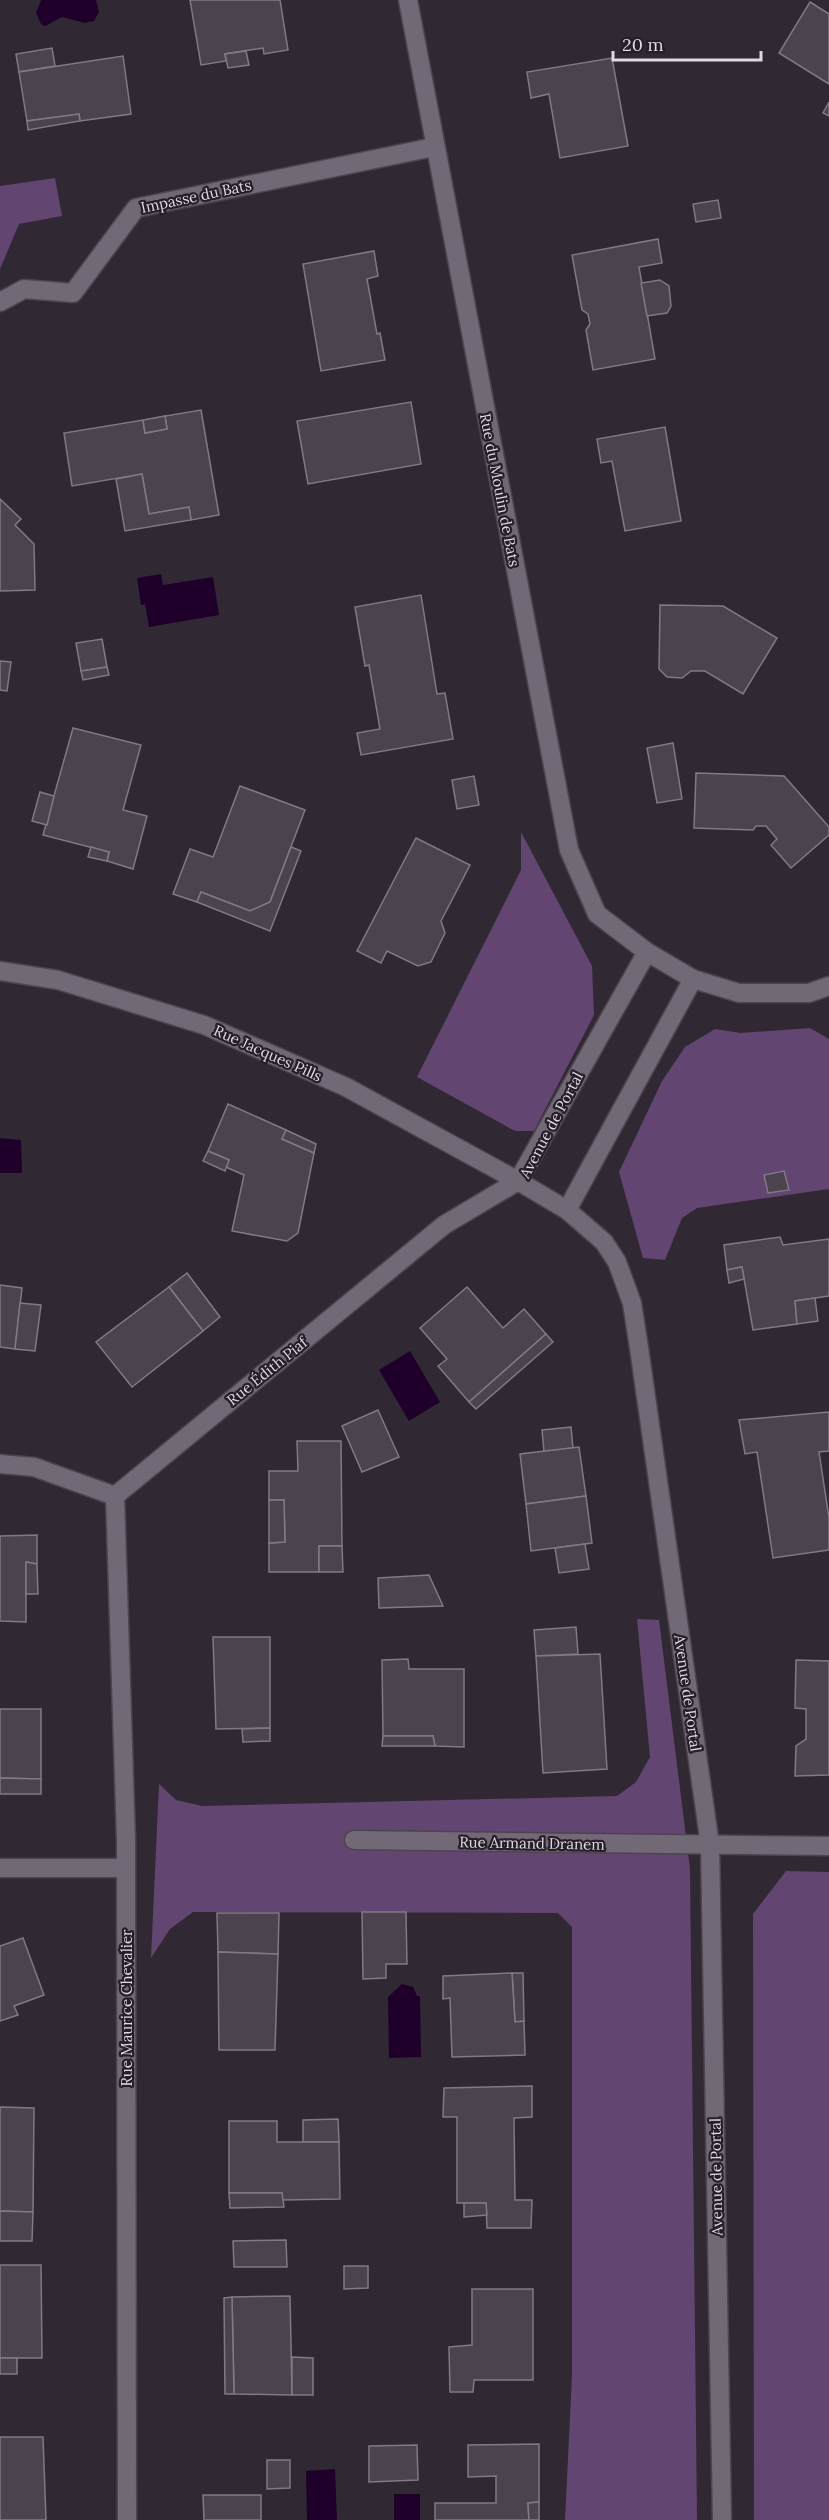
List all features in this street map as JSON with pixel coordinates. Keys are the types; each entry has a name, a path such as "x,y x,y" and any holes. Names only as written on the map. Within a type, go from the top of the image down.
{"street":[{"name":"Rue du Moulin de Bats","path":"408,0 434,147 569,850 597,914 647,952 693,979 739,993 809,993 829,986"},
{"name":"Impasse du Bats","path":"0,302 24,290 73,293 136,208 434,147"},
{"name":"Avenue de Portal","path":"647,952 518,1181 567,1210 604,1242 617,1262 632,1303 710,1845 722,2520"},
{"name":"Rue Jacques Pills","path":"0,971 58,980 204,1025 345,1087 518,1181"},
{"path":"567,1210 693,979"},
{"name":"Rue Édith Piaf","path":"115,1496 444,1225 518,1181"},
{"path":"0,1464 34,1467 115,1496"},
{"name":"Rue Maurice Chevalier","path":"115,1496 126,1868 127,2520"},
{"name":"Rue Armand Dranem","path":"354,1840 829,1846"},
{"path":"0,1868 126,1868"}],"shaded area":[{"path":"41,0 96,0 99,12 94,21 85,23 62,17 45,26 41,24 36,13"},
{"path":"55,178 62,216 19,224 0,269 0,186"},
{"path":"161,574 163,585 213,577 219,615 149,627 145,604 141,605 137,578"},
{"path":"521,832 592,966 594,1015 534,1131 515,1131 417,1077 521,870"},
{"path":"810,1028 829,1039 829,1189 697,1208 682,1218 665,1260 643,1258 619,1172 662,1081 685,1047 715,1029 741,1033"},
{"path":"0,1138 21,1140 22,1173 0,1173"},
{"path":"410,1351 440,1402 409,1421 379,1370"},
{"path":"637,1619 659,1620 690,1869 697,2520 565,2520 572,2375 572,1927 558,1913 193,1912 170,1929 151,1958 159,1784 176,1800 202,1806 617,1796 636,1782 650,1757"},
{"path":"786,1871 829,1872 829,2520 754,2520 753,1914"},
{"path":"402,1984 413,1987 417,1996 420,1996 421,2057 389,2058 388,1997"},
{"path":"335,2469 337,2520 307,2520 306,2471"},
{"path":"394,2494 420,2494 420,2520 394,2520"}],"building":[{"path":"190,0 280,0 288,50 264,54 263,48 225,54 226,61 201,65"},
{"path":"810,2 829,14 829,84 779,53"},
{"path":"52,48 55,66 19,72 16,54"},
{"path":"246,51 249,65 228,68 225,54"},
{"path":"123,56 131,114 80,121 79,114 27,121 19,72"},
{"path":"612,58 628,146 560,158 549,94 531,98 527,72"},
{"path":"829,102 829,116 823,113"},
{"path":"79,114 80,121 28,130 27,121"},
{"path":"718,200 721,218 696,222 693,204"},
{"path":"658,239 662,263 639,267 655,359 593,370 586,330 590,324 588,314 582,310 572,255"},
{"path":"374,251 378,276 367,279 377,334 380,333 385,360 321,371 303,264"},
{"path":"660,280 669,286 671,306 667,313 647,316 641,283"},
{"path":"411,402 421,464 308,484 297,421"},
{"path":"201,410 219,515 191,520 189,507 149,514 142,474 72,486 64,433 143,420 145,433 167,429 165,416"},
{"path":"165,416 167,429 145,433 143,420"},
{"path":"665,427 681,521 625,531 612,461 601,463 597,439"},
{"path":"142,474 149,514 189,507 191,520 125,531 116,479"},
{"path":"0,499 21,519 15,525 34,544 35,590 0,591"},
{"path":"421,595 437,694 445,693 453,739 361,755 357,733 380,729 369,665 365,666 355,607"},
{"path":"660,605 723,606 777,638 743,694 705,671 691,671 682,678 667,677 659,669"},
{"path":"102,639 107,667 81,671 76,643"},
{"path":"0,661 11,662 7,691 0,690"},
{"path":"107,667 109,675 83,680 81,671"},
{"path":"73,728 141,745 123,810 147,816 133,869 107,861 109,852 43,835"},
{"path":"673,743 682,799 657,803 647,748"},
{"path":"696,773 784,776 829,827 829,835 791,868 771,845 777,839 766,826 756,826 753,830 694,828"},
{"path":"474,776 479,805 457,809 452,780"},
{"path":"240,786 305,810 270,902 250,911 201,892 197,902 173,894 190,849 213,857"},
{"path":"40,792 54,796 47,825 32,821"},
{"path":"416,838 470,865 441,921 445,933 431,962 418,966 387,951 381,963 357,951"},
{"path":"91,847 109,852 107,861 88,857"},
{"path":"291,847 301,851 270,931 197,902 201,892 250,911 270,902"},
{"path":"228,1104 286,1130 282,1139 314,1153 298,1233 287,1241 232,1231 244,1175 226,1167 229,1160 208,1151"},
{"path":"286,1130 316,1144 314,1153 282,1139"},
{"path":"208,1151 229,1160 225,1171 203,1161"},
{"path":"784,1171 789,1190 768,1193 764,1175"},
{"path":"780,1237 783,1245 829,1239 829,1296 795,1301 797,1324 753,1330 742,1267 727,1270 724,1245"},
{"path":"742,1267 744,1279 729,1283 727,1270"},
{"path":"187,1273 220,1317 203,1331 169,1287"},
{"path":"0,1285 22,1288 15,1349 0,1347"},
{"path":"169,1287 203,1331 132,1387 96,1342"},
{"path":"467,1287 503,1328 524,1309 546,1334 469,1402 438,1366 447,1359 420,1328"},
{"path":"815,1298 818,1321 797,1324 795,1301"},
{"path":"20,1303 41,1305 35,1351 15,1349"},
{"path":"546,1334 553,1342 476,1409 469,1402"},
{"path":"378,1410 399,1457 362,1472 342,1426"},
{"path":"829,1412 829,1451 819,1452 829,1518 829,1550 773,1558 757,1452 745,1454 739,1420"},
{"path":"571,1427 573,1448 544,1452 542,1430"},
{"path":"297,1441 341,1441 342,1546 319,1546 319,1572 269,1572 269,1543 285,1542 284,1500 269,1500 269,1471 298,1471"},
{"path":"579,1447 586,1496 526,1504 520,1454"},
{"path":"586,1496 592,1543 531,1551 526,1504"},
{"path":"269,1500 284,1500 285,1542 269,1543"},
{"path":"37,1535 37,1564 26,1562 26,1622 0,1621 0,1536"},
{"path":"585,1544 589,1569 559,1573 555,1548"},
{"path":"319,1546 342,1546 343,1572 319,1572"},
{"path":"26,1562 37,1564 38,1594 26,1594"},
{"path":"429,1575 443,1606 379,1608 378,1578"},
{"path":"576,1627 578,1654 536,1656 534,1630"},
{"path":"213,1637 270,1637 270,1728 216,1729"},
{"path":"600,1654 607,1769 543,1773 536,1656"},
{"path":"408,1659 409,1669 464,1669 464,1747 435,1746 433,1736 383,1736 382,1660"},
{"path":"796,1660 829,1661 829,1775 795,1776 796,1746 806,1739 806,1709 795,1708"},
{"path":"0,1709 41,1709 41,1779 0,1778"},
{"path":"270,1728 270,1741 243,1742 242,1729"},
{"path":"383,1736 433,1736 435,1746 382,1746"},
{"path":"0,1778 41,1779 41,1794 0,1794"},
{"path":"362,1912 406,1912 407,1964 386,1964 386,1978 363,1979"},
{"path":"217,1913 279,1913 278,1954 218,1952"},
{"path":"23,1938 44,1995 14,2006 18,2015 0,2021 0,1946"},
{"path":"218,1952 278,1954 275,2050 219,2050"},
{"path":"512,1973 523,1973 524,2021 515,2022"},
{"path":"512,1973 515,2022 524,2021 525,2055 452,2057 450,1998 443,1999 443,1976"},
{"path":"532,2086 532,2117 514,2118 515,2200 532,2200 531,2228 487,2228 486,2203 457,2203 457,2117 443,2117 444,2088"},
{"path":"0,2107 34,2108 33,2212 0,2211"},
{"path":"338,2119 339,2142 303,2142 303,2120"},
{"path":"229,2121 277,2121 277,2142 339,2142 340,2199 282,2200 282,2193 229,2193"},
{"path":"229,2193 282,2193 284,2207 230,2208"},
{"path":"464,2203 486,2203 487,2215 464,2217"},
{"path":"0,2211 33,2212 32,2241 0,2241"},
{"path":"286,2240 287,2267 234,2267 233,2241"},
{"path":"0,2265 41,2265 42,2358 0,2358"},
{"path":"344,2266 368,2266 368,2288 344,2289"},
{"path":"472,2289 533,2289 533,2380 474,2380 473,2392 450,2392 449,2347 472,2345"},
{"path":"290,2296 292,2395 234,2394 232,2297"},
{"path":"232,2297 234,2394 225,2394 224,2298"},
{"path":"292,2357 313,2358 313,2395 292,2395"},
{"path":"0,2358 17,2358 17,2374 0,2374"},
{"path":"0,2437 43,2437 46,2520 0,2520"},
{"path":"539,2444 539,2502 528,2503 529,2520 435,2520 435,2503 496,2503 496,2476 468,2477 468,2445"},
{"path":"417,2445 418,2480 369,2482 369,2446"},
{"path":"267,2460 290,2460 290,2488 267,2489"},
{"path":"203,2495 261,2495 261,2520 204,2520"},
{"path":"539,2502 539,2520 529,2520 528,2503"}]}
